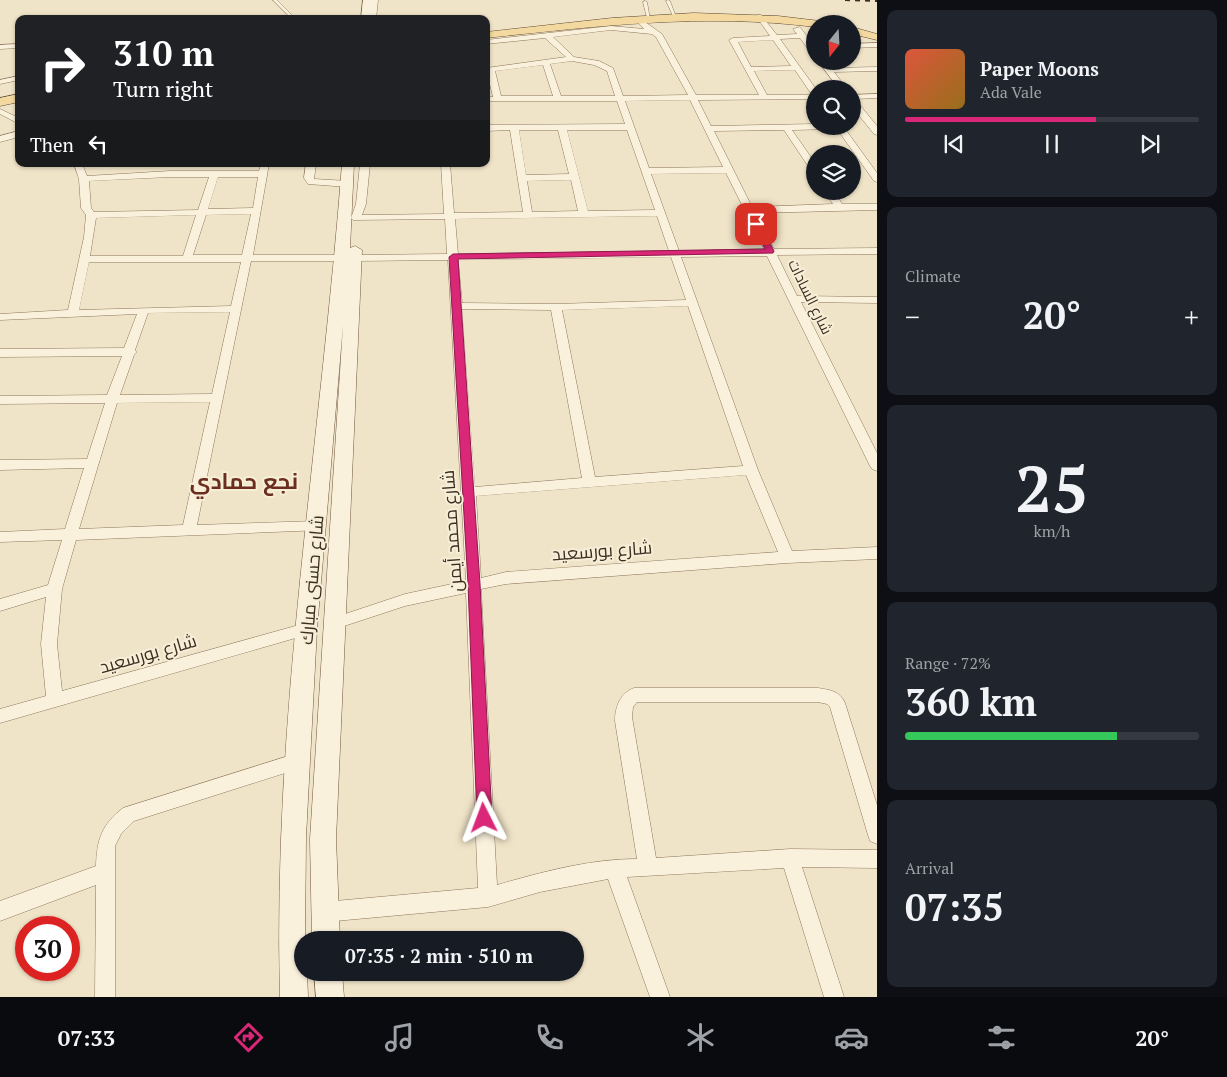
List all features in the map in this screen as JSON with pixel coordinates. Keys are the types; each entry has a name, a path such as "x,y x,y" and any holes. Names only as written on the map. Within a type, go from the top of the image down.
{"main road":[{"path":"358,15 360,0"},
{"path":"366,15 368,0"},
{"path":"490,39 596,26 624,20 675,16 759,16 806,22"},
{"path":"861,33 877,37"},
{"path":"0,102 15,99"},
{"name":"شارع حسنى مبارك","path":"325,931 323,838 335,623 348,258 348,167"},
{"path":"355,167 356,218"},
{"name":"شارع حسنى مبارك","path":"294,997 291,917 306,629 316,526 348,258 356,218"},
{"path":"329,981 330,997"}],"street":[{"path":"373,15 375,0"},
{"path":"759,16 806,82"},
{"path":"490,39 611,28 655,34 664,26 663,17"},
{"name":"شارع السادات","path":"643,19 655,34 693,98 877,466"},
{"path":"789,19 806,40"},
{"path":"547,35 572,59"},
{"path":"764,97 733,40 773,36 802,36"},
{"path":"861,46 877,45"},
{"path":"0,47 15,46"},
{"path":"490,70 572,59 610,70 751,470 787,557"},
{"path":"546,62 558,99"},
{"path":"748,69 797,68"},
{"path":"861,69 877,69"},
{"path":"829,70 836,80"},
{"path":"490,73 498,99"},
{"path":"0,82 15,79"},
{"path":"490,99 806,95"},
{"path":"861,97 877,96"},
{"path":"0,111 15,120"},
{"path":"861,112 876,130"},
{"path":"562,127 584,214"},
{"path":"490,128 630,127"},
{"path":"708,128 806,127"},
{"path":"514,128 528,215"},
{"path":"787,128 806,156"},
{"path":"0,139 15,135"},
{"path":"846,135 877,178"},
{"path":"73,314 86,259 91,215 86,208 84,179 79,167"},
{"path":"311,167 309,178 311,182 348,184"},
{"name":"شارع حسنى مبارك","path":"356,218 362,197 364,167"},
{"name":"شارع محمد أيمن","path":"445,167 457,306 474,584 488,896"},
{"path":"84,179 264,169 237,309 189,529"},
{"path":"646,171 729,170"},
{"path":"187,258 215,173"},
{"path":"523,178 575,177"},
{"path":"835,200 839,207"},
{"path":"749,210 877,207"},
{"path":"91,215 257,212"},
{"path":"356,218 660,213"},
{"path":"86,259 453,257 770,251 877,251"},
{"path":"794,299 877,300"},
{"path":"457,306 556,307 692,303"},
{"path":"556,307 590,484"},
{"path":"0,317 144,310 237,309"},
{"path":"55,701 49,644 54,589 69,534 112,399 131,352 144,310"},
{"path":"0,353 131,352"},
{"path":"0,400 217,398"},
{"path":"0,465 92,463"},
{"path":"468,492 751,470"},
{"path":"0,536 316,526"},
{"name":"شارع بورسعيد","path":"335,623 404,600 506,578 787,557 877,553"},
{"path":"0,605 54,589"},
{"name":"شارع بورسعيد","path":"0,716 306,629"},
{"path":"648,868 624,726 623,709 626,701 634,695 818,695 832,698 837,703 877,834"},
{"path":"105,997 107,840 120,821 129,814 298,761"},
{"path":"324,912 488,896 540,882 614,868 648,868 790,858 877,860"},
{"path":"790,858 834,997"},
{"path":"614,868 660,997"},
{"path":"0,911 106,872"}],"lane":[{"path":"276,0 290,15"},
{"path":"668,1 675,16"},
{"path":"643,19 645,2"}],"railway":[{"path":"845,0 877,1"}],"district":[{"name":"نجع حمادي","path":"244,481"}],"route":[{"path":"484,818 474,584 453,257 770,251 756,224"}]}
